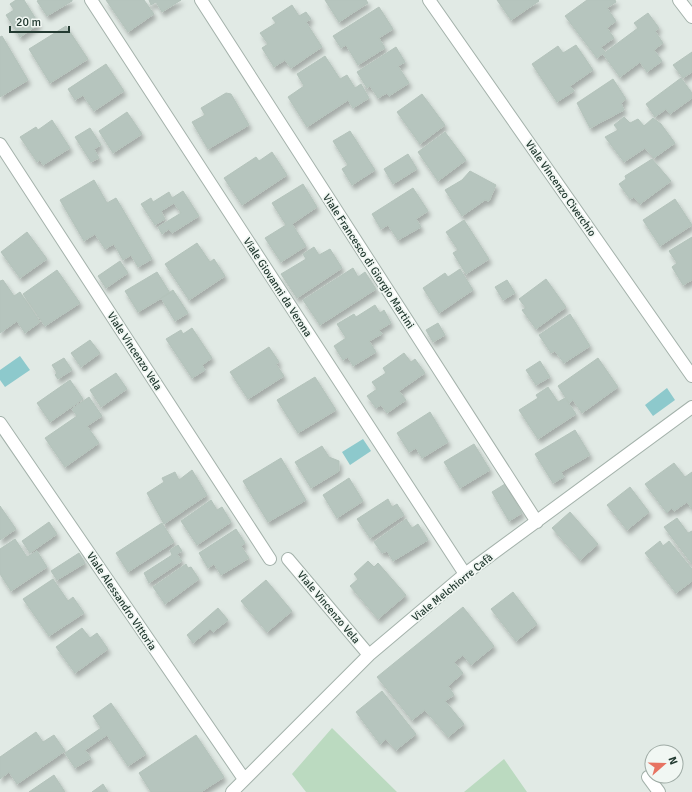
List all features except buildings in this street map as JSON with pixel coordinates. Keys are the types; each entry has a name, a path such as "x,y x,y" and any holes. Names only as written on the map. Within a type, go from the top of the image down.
{"street":[{"name":"Viale Giovanni da Verona","path":"91,0 465,574"},
{"name":"Viale Francesco di Giorgio Martini","path":"202,0 537,522"},
{"name":"Viale Vincenzo Civerchio","path":"429,0 692,376"},
{"path":"679,0 692,17"},
{"name":"Viale Vincenzo Vela","path":"0,144 270,559"},
{"name":"Viale Melchiorre Cafà","path":"232,792 370,655 465,574 692,407"},
{"name":"Viale Alessandro Vittoria","path":"0,423 244,779"},
{"name":"Viale Vincenzo Vela","path":"288,559 370,655"}],"green space":[{"path":"332,728 397,792 306,792 292,774"},
{"path":"504,759 527,792 464,792"}],"water":[{"path":"20,356 30,370 5,387 0,380 0,370"},
{"path":"667,388 675,400 653,416 645,405"},
{"path":"363,439 371,451 350,465 342,452"}]}
